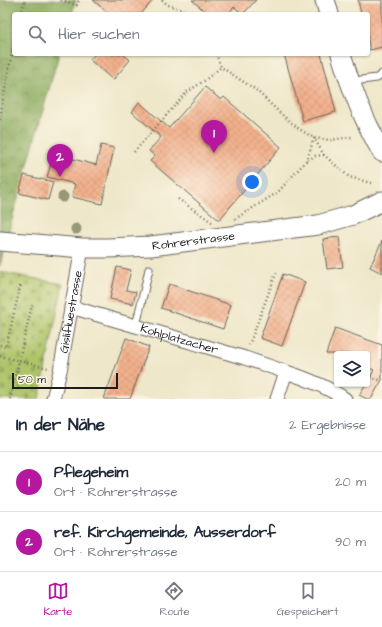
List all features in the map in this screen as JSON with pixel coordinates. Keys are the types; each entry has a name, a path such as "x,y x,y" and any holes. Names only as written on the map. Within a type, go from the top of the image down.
{"main road":[{"path":"325,0 328,12"},
{"path":"342,56 350,84 362,113 382,152"},
{"name":"Rohrerstrasse","path":"0,241 82,248 151,246 318,225 352,215 382,200"}],"street":[{"name":"Gislifluestrasse","path":"53,399 60,371 82,248"},
{"name":"Kohlplatzacher","path":"72,306 244,358 310,380 332,390 345,399"},
{"path":"277,399 286,372"}],"lane":[{"path":"350,84 361,80 377,78 382,74"},
{"path":"136,326 149,269"}],"path":[{"path":"22,12 25,0"},
{"path":"60,0 77,5 79,0"},
{"path":"162,0 174,8 189,12"},
{"path":"0,120 12,52"},
{"path":"217,56 221,67 256,90 299,129 314,138 330,140 352,137"},
{"path":"134,152 187,92 204,81 221,67"},
{"path":"314,138 324,155 349,176 371,183"},
{"path":"307,160 314,138"},
{"path":"229,222 278,192 307,160 315,156 324,155"},
{"path":"178,198 215,225"},
{"path":"244,358 277,271"},
{"path":"0,345 6,347 21,283"},
{"path":"10,399 32,305"},
{"path":"0,356 60,371"},
{"path":"370,377 382,382"}],"green space":[{"path":"0,0 76,0 73,12 12,12 12,56 58,56 0,266"},
{"path":"0,272 63,284 39,399 0,399"}],"building":[{"path":"93,0 153,0 143,12 107,12"},
{"path":"192,0 256,0 245,12 240,12 234,7 230,12 206,12"},
{"path":"358,0 382,0 382,47 370,50 370,12 361,12"},
{"path":"93,56 125,56 130,60 113,80 90,60"},
{"path":"285,56 322,56 336,112 303,121"},
{"path":"205,87 221,100 224,97 281,147 219,220 150,161 155,156 149,151 161,137 132,112 139,102 169,128"},
{"path":"101,145 114,148 102,204 72,197 75,184 47,177 54,154 96,165"},
{"path":"24,175 53,182 48,200 19,193"},
{"path":"339,237 343,267 327,269 323,239"},
{"path":"382,241 382,273 370,267"},
{"path":"117,267 131,270 126,290 136,292 133,304 110,299"},
{"path":"283,274 305,282 282,346 260,338"},
{"path":"169,284 231,305 223,329 161,308"},
{"path":"335,328 382,345 382,380 371,399 367,399 359,395 364,387 370,387 370,378 374,370 370,368 370,351 334,351 334,354 326,354"},
{"path":"126,338 149,347 130,399 104,399"}],"place":[{"name":"Pflegeheim","path":"214,153"},
{"name":"ref. Kirchgemeinde, Ausserdorf","path":"60,177"}]}
